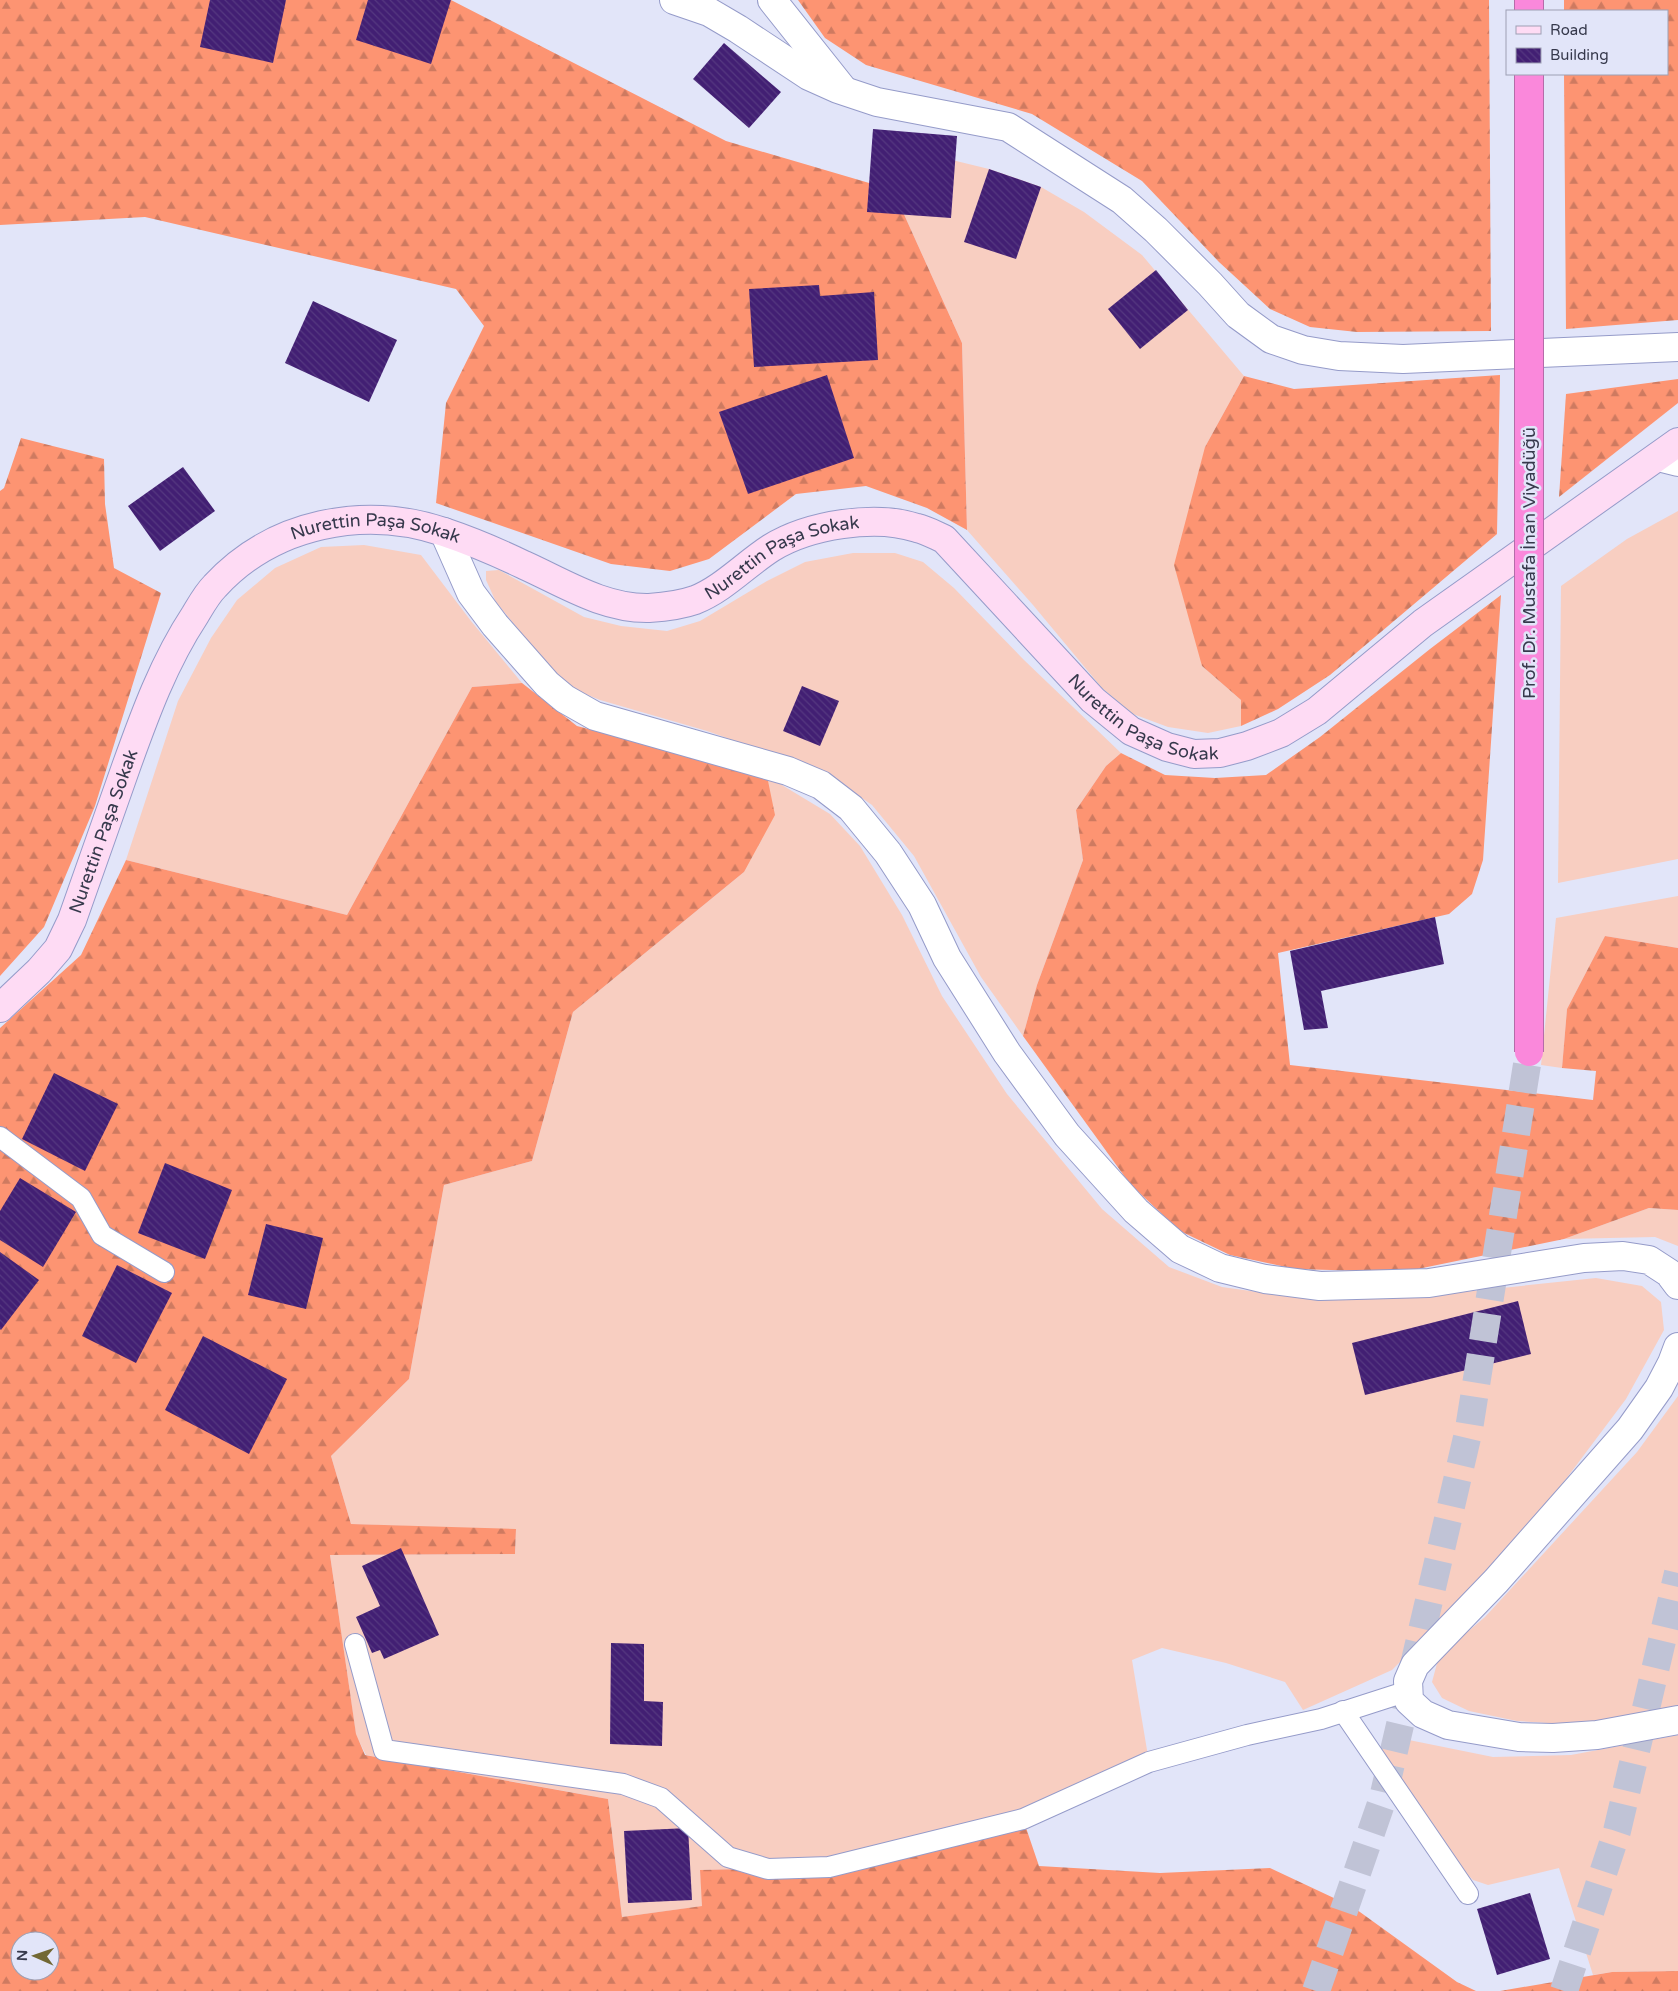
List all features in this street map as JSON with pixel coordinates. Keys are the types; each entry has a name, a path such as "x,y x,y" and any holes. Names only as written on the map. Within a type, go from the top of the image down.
{"highway":[{"name":"Prof. Dr. Mustafa İnan Viyadüğü","path":"1529,75 1529,1052"}],"street":[{"path":"674,0 709,12 738,28 809,76 845,91 877,102 1008,127 1122,200 1156,230 1238,315 1272,338 1303,350 1339,356 1404,359 1678,347"},
{"path":"772,0 845,91"},
{"name":"Nurettin Paşa Sokak","path":"0,1008 39,971 58,949 72,920 148,706 178,640 214,587 244,559 277,539 307,528 342,520 380,519 406,522 444,532 522,564 583,594 620,605 648,608 676,605 696,600 771,548 791,537 818,528 859,523 887,523 916,527 944,539 1093,700 1131,730 1167,747 1194,754 1220,754 1247,746 1281,732 1317,711 1423,623 1671,454"},
{"path":"444,532 471,593 495,625 547,684 565,700 595,716 788,771 821,785 851,808 888,853 922,905 947,958 1007,1053 1067,1135 1136,1211 1180,1250 1220,1268 1265,1279 1320,1286 1429,1283 1584,1258 1623,1256 1649,1260 1669,1273 1678,1285"},
{"path":"1678,1347 1659,1388 1630,1429 1496,1581 1415,1666 1408,1681 1409,1701 1423,1714 1448,1725 1519,1737 1553,1738 1597,1734 1678,1720"}],"lane":[{"path":"0,1137 80,1198 102,1235 164,1272"},
{"path":"355,1644 384,1750 623,1784 661,1798 728,1857 768,1869 829,1868 1022,1819 1149,1762 1247,1735 1321,1719 1408,1691"},
{"path":"1343,1712 1468,1894"}],"shaded area":[{"path":"948,159 989,169 1041,187 1084,212 1142,255 1244,376 1205,447 1202,666 1241,700 1241,726 1208,733 1168,727 1133,714 1102,688 967,530 962,343 893,190"},
{"path":"1678,511 1678,859 1558,883 1561,586 1627,539"},
{"path":"364,545 421,555 471,621 522,683 472,687 347,915 126,860 178,701 211,638 237,600 275,568 321,547"},
{"path":"853,553 895,553 923,562 954,588 1024,660 1121,753 1106,766 1076,810 1083,860 1037,985 1023,1036 981,977 914,856 872,805 826,773 707,731 600,700 571,688 547,665 496,602 486,580 486,571 499,570 584,617 621,626 667,631 700,621 767,581 805,562"},
{"path":"767,776 830,814 860,846 902,915 942,996 1007,1094 1102,1209 1169,1267 1222,1287 1301,1298 1416,1297 1596,1278 1642,1286 1661,1302 1664,1330 1626,1399 1548,1503 1450,1612 1392,1670 1303,1710 1285,1682 1226,1663 1162,1648 1132,1660 1149,1762 1023,1819 829,1867 700,1870 703,1906 622,1917 608,1799 366,1755 356,1735 330,1555 515,1554 516,1530 351,1524 331,1456 409,1379 444,1185 532,1161 573,1012 744,872"},
{"path":"1678,896 1678,948 1605,936 1567,1009 1562,1068 1541,1065 1556,918"},
{"path":"1649,1208 1678,1210 1678,1246 1655,1237 1564,1239"},
{"path":"1678,1396 1678,1708 1580,1725 1517,1721 1469,1711 1442,1698 1432,1682 1439,1656 1485,1617 1637,1452"},
{"path":"1678,1735 1678,1971 1612,1972 1593,1975 1559,1868 1488,1885 1473,1880 1454,1861 1382,1751 1384,1737 1404,1739 1493,1757 1571,1755"}],"green space":[{"path":"0,0 451,0 726,141 893,190 962,343 967,530 927,508 866,486 796,494 709,559 670,571 611,564 436,503 446,403 484,326 456,289 145,217 0,225"},
{"path":"798,0 1489,0 1491,331 1357,332 1310,327 1270,309 1219,262 1142,181 1032,114 866,65 825,38"},
{"path":"1564,0 1678,0 1678,320 1566,329 1564,75 1668,75 1668,10 1564,10"},
{"path":"1500,375 1497,534 1330,675 1278,709 1241,726 1241,700 1202,666 1174,565 1205,447 1244,376 1294,389"},
{"path":"1678,379 1678,403 1559,497 1566,394"},
{"path":"21,438 104,459 105,504 114,568 161,593 95,806 44,927 0,976 0,491 4,488"},
{"path":"1501,595 1483,860 1472,894 1449,914 1278,953 1290,1065 1593,1100 1596,1071 1562,1068 1567,1009 1605,936 1678,948 1678,1210 1649,1208 1564,1239 1403,1272 1295,1269 1230,1255 1180,1231 1130,1184 1023,1036 1037,985 1083,860 1076,810 1106,766 1121,753 1165,775 1215,778 1266,775 1320,737"},
{"path":"522,683 577,726 767,776 775,815 744,872 573,1012 532,1161 444,1185 409,1379 331,1456 351,1524 516,1529 515,1554 330,1555 356,1734 365,1755 608,1799 622,1917 702,1906 700,1870 829,1867 1023,1819 1039,1866 1160,1873 1270,1868 1353,1907 1457,1982 1476,1991 0,1991 0,1028 81,955 126,860 347,915 472,687"},
{"path":"1678,1971 1678,1991 1500,1991 1612,1972"}],"building":[{"path":"210,0 286,0 273,63 200,47"},
{"path":"368,0 451,0 431,64 356,40"},
{"path":"724,43 781,92 749,128 693,79"},
{"path":"873,129 957,136 951,218 867,212"},
{"path":"989,169 1041,187 1016,259 964,242"},
{"path":"1156,270 1188,310 1140,349 1108,309"},
{"path":"819,285 820,296 874,292 878,360 754,367 749,289"},
{"path":"313,301 397,340 369,402 285,363"},
{"path":"827,375 854,458 748,494 719,412"},
{"path":"183,467 215,511 160,551 128,506"},
{"path":"802,686 839,701 820,746 783,731"},
{"path":"1435,917 1444,964 1321,991 1328,1028 1304,1030 1290,951"},
{"path":"54,1073 118,1104 85,1171 22,1139"},
{"path":"165,1163 232,1190 205,1259 138,1233"},
{"path":"20,1178 76,1212 43,1267 0,1240 0,1211"},
{"path":"266,1224 323,1238 306,1309 248,1295"},
{"path":"0,1252 39,1280 1,1330 0,1329"},
{"path":"117,1265 172,1293 136,1363 82,1336"},
{"path":"1518,1301 1531,1354 1365,1395 1352,1343"},
{"path":"203,1336 287,1379 249,1454 165,1410"},
{"path":"401,1548 439,1635 384,1659 380,1650 372,1653 356,1617 380,1606 362,1566"},
{"path":"611,1643 644,1644 644,1701 663,1702 662,1746 610,1744"},
{"path":"688,1828 692,1900 628,1903 624,1831"},
{"path":"1530,1893 1550,1959 1497,1975 1477,1909"}],"tunnel":[{"path":"1316,1991 1383,1798 1469,1429 1529,1052"},
{"path":"1564,1991 1617,1831 1678,1573"}]}
